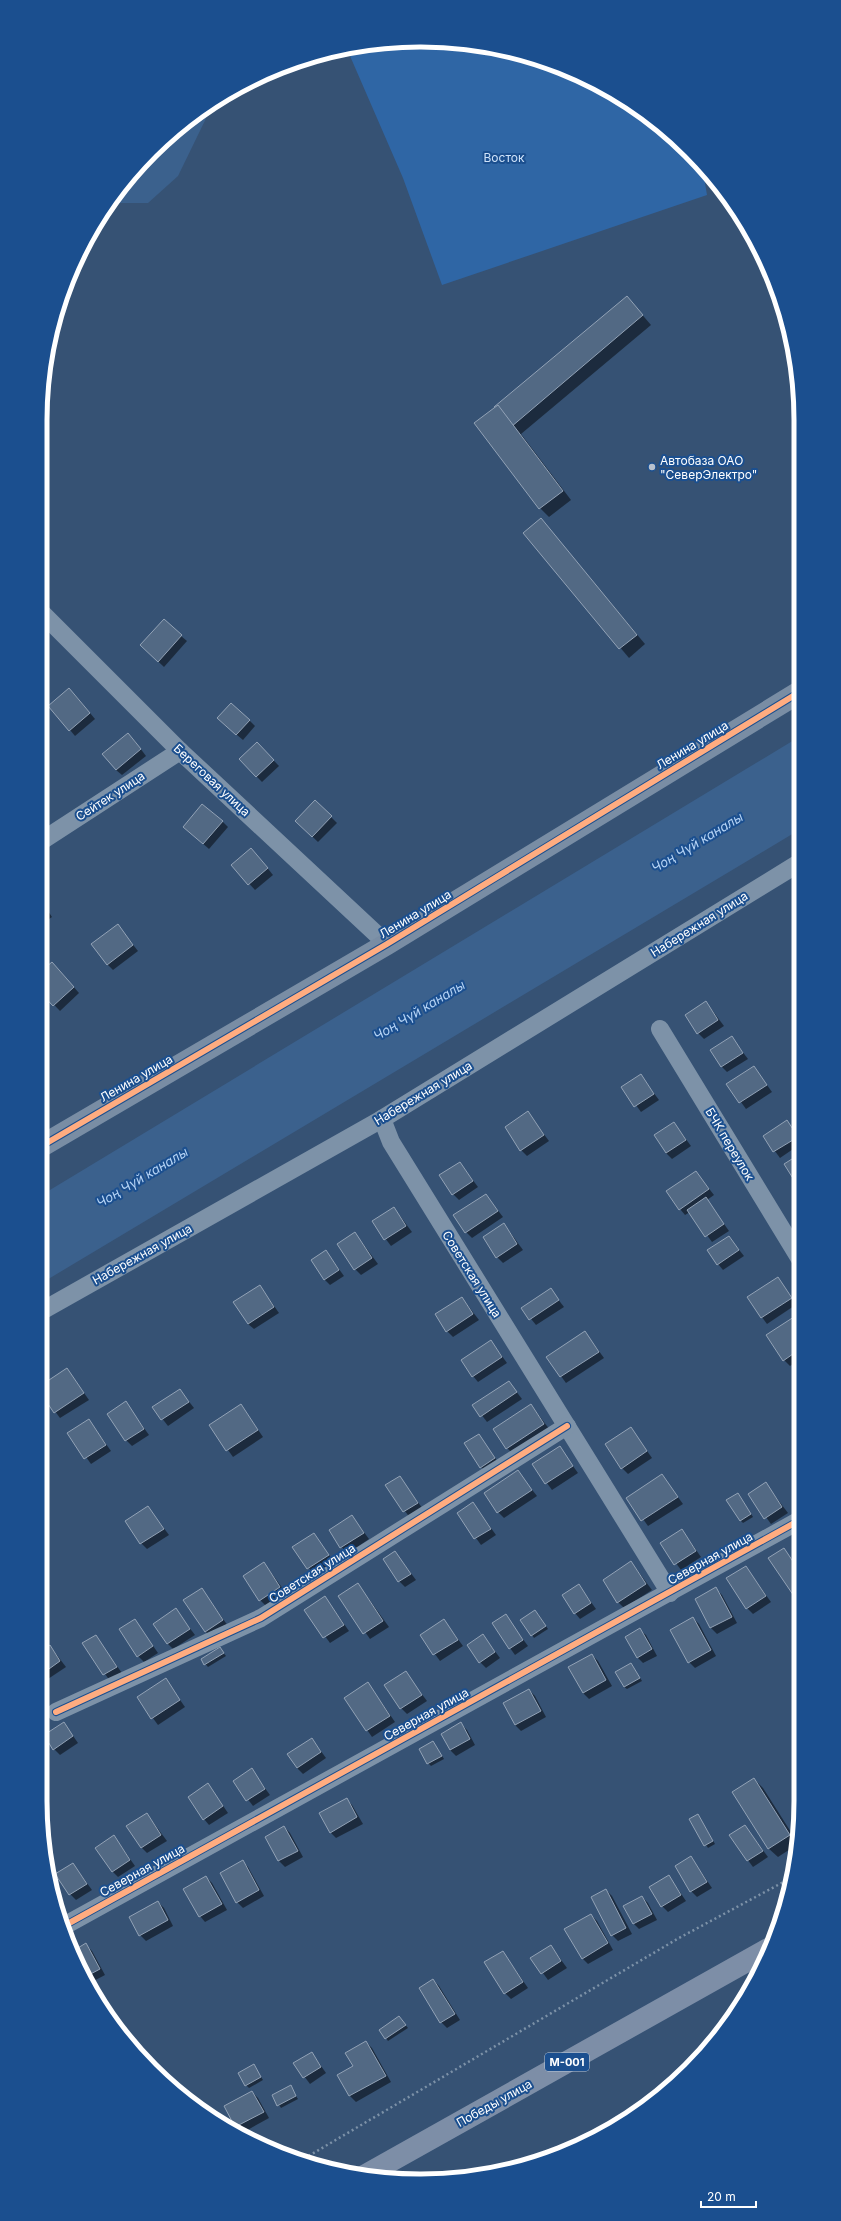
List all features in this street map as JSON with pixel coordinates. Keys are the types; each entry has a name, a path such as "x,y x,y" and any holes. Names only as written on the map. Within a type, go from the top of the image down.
{"main road":[{"name":"Победы улица","path":"373,2171 761,1953"}],"street":[{"name":"Береговая улица","path":"47,618 180,751 387,944"},
{"name":"Ленина улица","path":"47,1141 387,944 794,696"},
{"name":"Сейтек улица","path":"47,837 180,751"},
{"name":"Набережная улица","path":"47,1308 382,1119 794,866"},
{"name":"БЧК переулок","path":"660,1029 794,1249"},
{"name":"Советская улица","path":"382,1119 391,1142 670,1593"},
{"name":"Советская улица","path":"56,1712 262,1618 567,1426"},
{"name":"Северная улица","path":"68,1923 670,1593 794,1523"}],"path":[{"path":"308,2156 679,1938 785,1881"}],"green space":[{"name":"Восток","path":"420,47 469,50 517,60 563,75 607,97 648,124 685,156 704,178 707,195 442,285 403,178 349,54 372,50"}],"water":[{"path":"209,113 178,176 148,203 117,203 156,156 193,124"},
{"name":"Чоң Чүй каналы","path":"794,740 794,833 47,1280 47,1192"}],"building":[{"path":"627,296 643,315 511,427 494,407"},
{"path":"498,405 563,491 539,509 474,423"},
{"path":"541,518 637,635 619,649 523,533"},
{"path":"164,619 182,635 158,662 140,645"},
{"path":"69,688 90,713 69,731 48,706"},
{"path":"231,703 250,720 236,735 217,718"},
{"path":"128,733 141,749 116,770 102,754"},
{"path":"257,742 274,760 256,777 239,759"},
{"path":"315,800 332,816 312,837 295,821"},
{"path":"202,804 223,821 203,844 183,827"},
{"path":"251,848 268,868 248,885 231,865"},
{"path":"118,924 133,945 107,965 91,944"},
{"path":"52,962 74,987 53,1006 47,1000 47,966"},
{"path":"706,1001 718,1020 697,1034 685,1015"},
{"path":"732,1036 743,1053 721,1067 710,1050"},
{"path":"754,1066 767,1085 739,1103 726,1084"},
{"path":"641,1074 654,1094 634,1107 621,1087"},
{"path":"528,1111 544,1135 520,1151 505,1127"},
{"path":"787,1120 794,1131 794,1139 773,1152 763,1136"},
{"path":"674,1122 686,1140 666,1153 654,1135"},
{"path":"794,1158 794,1180 784,1164"},
{"path":"460,1162 473,1181 452,1195 439,1175"},
{"path":"696,1171 709,1189 679,1210 666,1191"},
{"path":"486,1194 498,1211 465,1233 453,1215"},
{"path":"706,1197 724,1224 705,1237 687,1210"},
{"path":"394,1207 406,1226 384,1240 372,1221"},
{"path":"504,1223 517,1244 496,1258 483,1237"},
{"path":"355,1232 372,1258 354,1270 337,1244"},
{"path":"729,1236 739,1250 717,1265 707,1250"},
{"path":"326,1250 339,1270 324,1280 311,1260"},
{"path":"778,1277 792,1298 761,1318 747,1297"},
{"path":"260,1285 274,1307 248,1324 233,1302"},
{"path":"551,1288 559,1300 529,1320 521,1308"},
{"path":"462,1297 473,1314 446,1332 435,1314"},
{"path":"794,1317 794,1353 783,1361 766,1335"},
{"path":"585,1331 599,1352 560,1377 546,1357"},
{"path":"491,1340 502,1357 472,1377 461,1360"},
{"path":"67,1368 84,1393 54,1413 47,1402 47,1381"},
{"path":"509,1381 517,1392 480,1417 472,1405"},
{"path":"180,1389 189,1402 161,1420 152,1407"},
{"path":"126,1401 144,1429 125,1441 107,1414"},
{"path":"241,1404 258,1430 226,1451 209,1425"},
{"path":"531,1404 544,1424 506,1449 493,1429"},
{"path":"89,1419 106,1445 84,1459 67,1433"},
{"path":"631,1427 647,1451 621,1469 605,1444"},
{"path":"479,1434 495,1458 480,1468 464,1443"},
{"path":"560,1446 573,1466 545,1484 532,1464"},
{"path":"518,1470 532,1490 497,1513 484,1493"},
{"path":"662,1474 678,1497 641,1521 626,1498"},
{"path":"400,1476 418,1503 403,1512 385,1485"},
{"path":"766,1482 782,1507 764,1519 748,1494"},
{"path":"738,1493 751,1514 740,1521 726,1500"},
{"path":"473,1502 491,1529 474,1539 457,1513"},
{"path":"148,1506 164,1529 140,1544 125,1521"},
{"path":"352,1515 364,1533 340,1548 329,1530"},
{"path":"682,1529 696,1551 674,1565 660,1543"},
{"path":"314,1533 329,1555 307,1569 292,1547"},
{"path":"784,1548 794,1563 794,1596 768,1558"},
{"path":"395,1551 411,1574 398,1582 383,1559"},
{"path":"631,1561 646,1584 617,1603 603,1580"},
{"path":"264,1562 280,1587 259,1601 243,1576"},
{"path":"746,1566 766,1596 746,1609 726,1578"},
{"path":"358,1583 383,1621 363,1634 338,1596"},
{"path":"579,1584 591,1603 574,1614 562,1595"},
{"path":"716,1587 732,1617 710,1628 695,1599"},
{"path":"202,1588 223,1620 205,1632 183,1600"},
{"path":"325,1596 344,1625 323,1638 304,1610"},
{"path":"176,1608 190,1629 167,1644 153,1624"},
{"path":"535,1610 546,1626 531,1636 520,1620"},
{"path":"506,1614 523,1640 509,1649 492,1623"},
{"path":"693,1617 711,1650 688,1663 670,1630"},
{"path":"135,1619 153,1646 137,1657 119,1629"},
{"path":"444,1619 458,1640 433,1655 420,1635"},
{"path":"640,1628 652,1649 637,1658 625,1637"},
{"path":"483,1634 495,1652 479,1663 467,1645"},
{"path":"96,1635 117,1667 103,1675 82,1643"},
{"path":"50,1645 60,1661 47,1670 47,1647"},
{"path":"220,1647 224,1653 204,1665 201,1659"},
{"path":"592,1654 606,1680 583,1693 568,1667"},
{"path":"631,1663 640,1678 624,1687 615,1672"},
{"path":"406,1671 422,1695 400,1709 384,1685"},
{"path":"166,1678 180,1700 151,1719 137,1697"},
{"path":"368,1682 390,1716 366,1731 344,1698"},
{"path":"529,1689 541,1711 515,1725 503,1703"},
{"path":"64,1722 73,1736 53,1750 47,1740 47,1733"},
{"path":"461,1722 470,1739 450,1750 441,1734"},
{"path":"312,1738 321,1752 297,1768 287,1754"},
{"path":"433,1741 442,1756 427,1764 419,1749"},
{"path":"252,1768 265,1789 246,1801 233,1781"},
{"path":"754,1778 790,1835 768,1849 732,1792"},
{"path":"208,1783 223,1806 203,1820 188,1797"},
{"path":"347,1798 357,1817 330,1833 319,1813"},
{"path":"147,1813 161,1835 141,1848 126,1826"},
{"path":"698,1814 713,1841 704,1846 689,1819"},
{"path":"745,1825 763,1851 747,1861 729,1835"},
{"path":"284,1826 298,1851 278,1861 265,1837"},
{"path":"114,1835 130,1860 112,1872 95,1848"},
{"path":"691,1856 707,1882 690,1892 675,1866"},
{"path":"243,1860 259,1890 236,1903 220,1873"},
{"path":"73,1863 87,1884 69,1895 55,1874"},
{"path":"669,1875 681,1895 661,1907 649,1887"},
{"path":"206,1876 222,1904 199,1917 183,1889"},
{"path":"606,1889 626,1928 611,1936 591,1897"},
{"path":"642,1896 652,1914 633,1924 623,1906"},
{"path":"158,1901 168,1920 139,1936 129,1917"},
{"path":"591,1914 608,1943 582,1959 564,1929"},
{"path":"86,1943 100,1969 90,1974 78,1948"},
{"path":"551,1945 561,1961 541,1974 530,1958"},
{"path":"503,1951 523,1982 504,1994 484,1962"},
{"path":"433,1979 455,2014 440,2023 419,1988"},
{"path":"399,2016 406,2025 385,2039 379,2030"},
{"path":"366,2041 386,2076 349,2096 337,2075 353,2066 345,2053"},
{"path":"312,2052 321,2067 303,2078 293,2063"},
{"path":"254,2064 261,2077 245,2086 238,2073"},
{"path":"291,2085 296,2096 277,2106 272,2095"},
{"path":"252,2091 264,2112 237,2126 233,2123 224,2106"}],"cycle path":[{"path":"47,1143 387,944 794,695"},
{"path":"56,1712 261,1618 567,1426"},
{"path":"68,1924 794,1523"}],"place":[{"name":"Автобаза ОАО \"СеверЭлектро\"","path":"652,467"}]}
